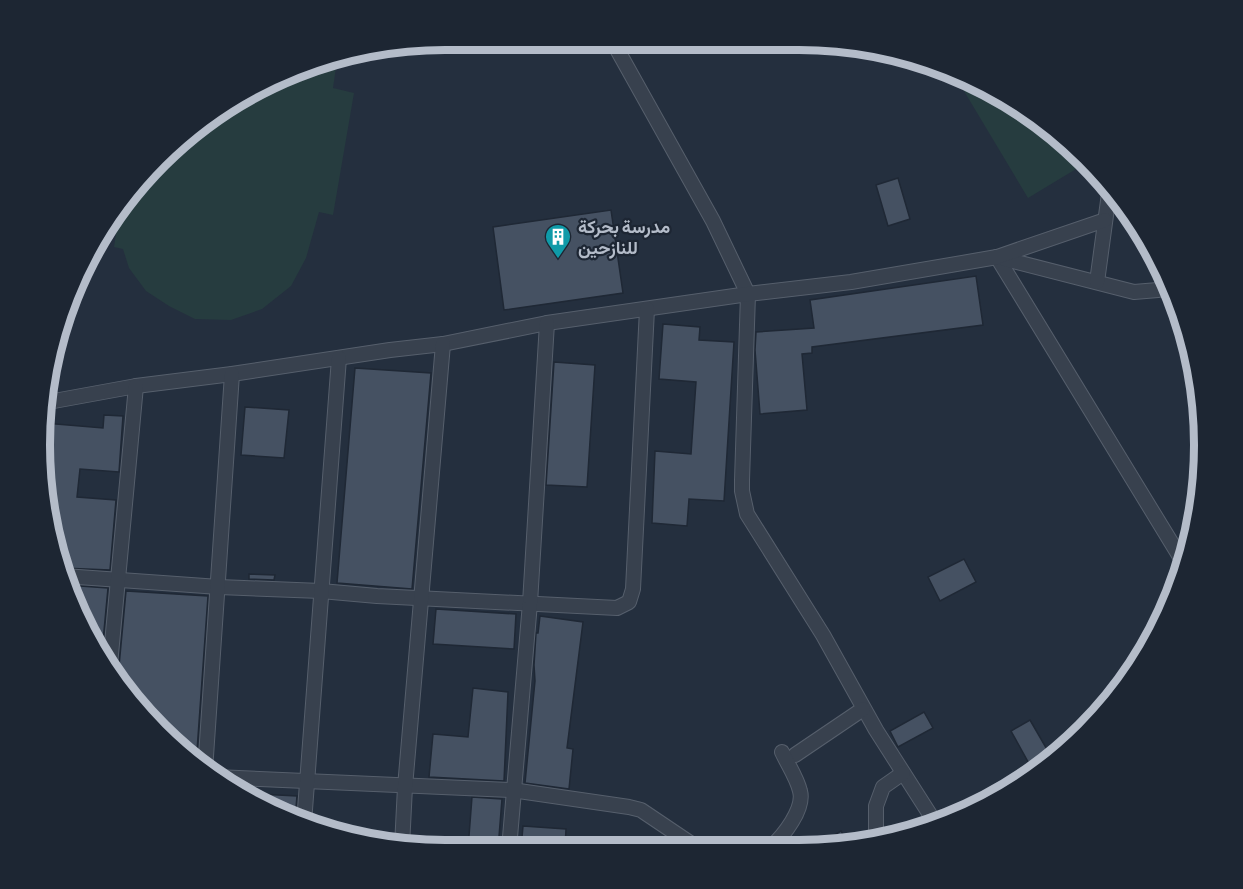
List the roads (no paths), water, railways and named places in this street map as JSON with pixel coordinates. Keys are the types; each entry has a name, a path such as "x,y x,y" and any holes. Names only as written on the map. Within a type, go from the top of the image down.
{"street":[{"path":"618,50 713,220 748,294 742,480 744,503 753,525 823,635 863,709 931,817"},
{"path":"1097,282 1108,199"},
{"path":"52,401 136,386 443,344 547,323 850,282 997,257 1105,220"},
{"path":"997,257 1134,291 1161,289"},
{"path":"997,257 1178,554"},
{"path":"72,577 219,587 617,608 629,602 633,589 647,309"},
{"path":"509,840 530,603 547,323"},
{"path":"402,837 443,344"},
{"path":"304,814 339,358"},
{"path":"206,759 232,374"},
{"path":"111,656 136,386"},
{"path":"778,840 796,813 801,793 789,754 863,709"},
{"path":"876,832 876,806 882,787 903,773"},
{"path":"233,778 512,790 641,810 684,840"}],"place":[{"name":"مدرسة بحركة للنازحين","path":"558,260"}]}
